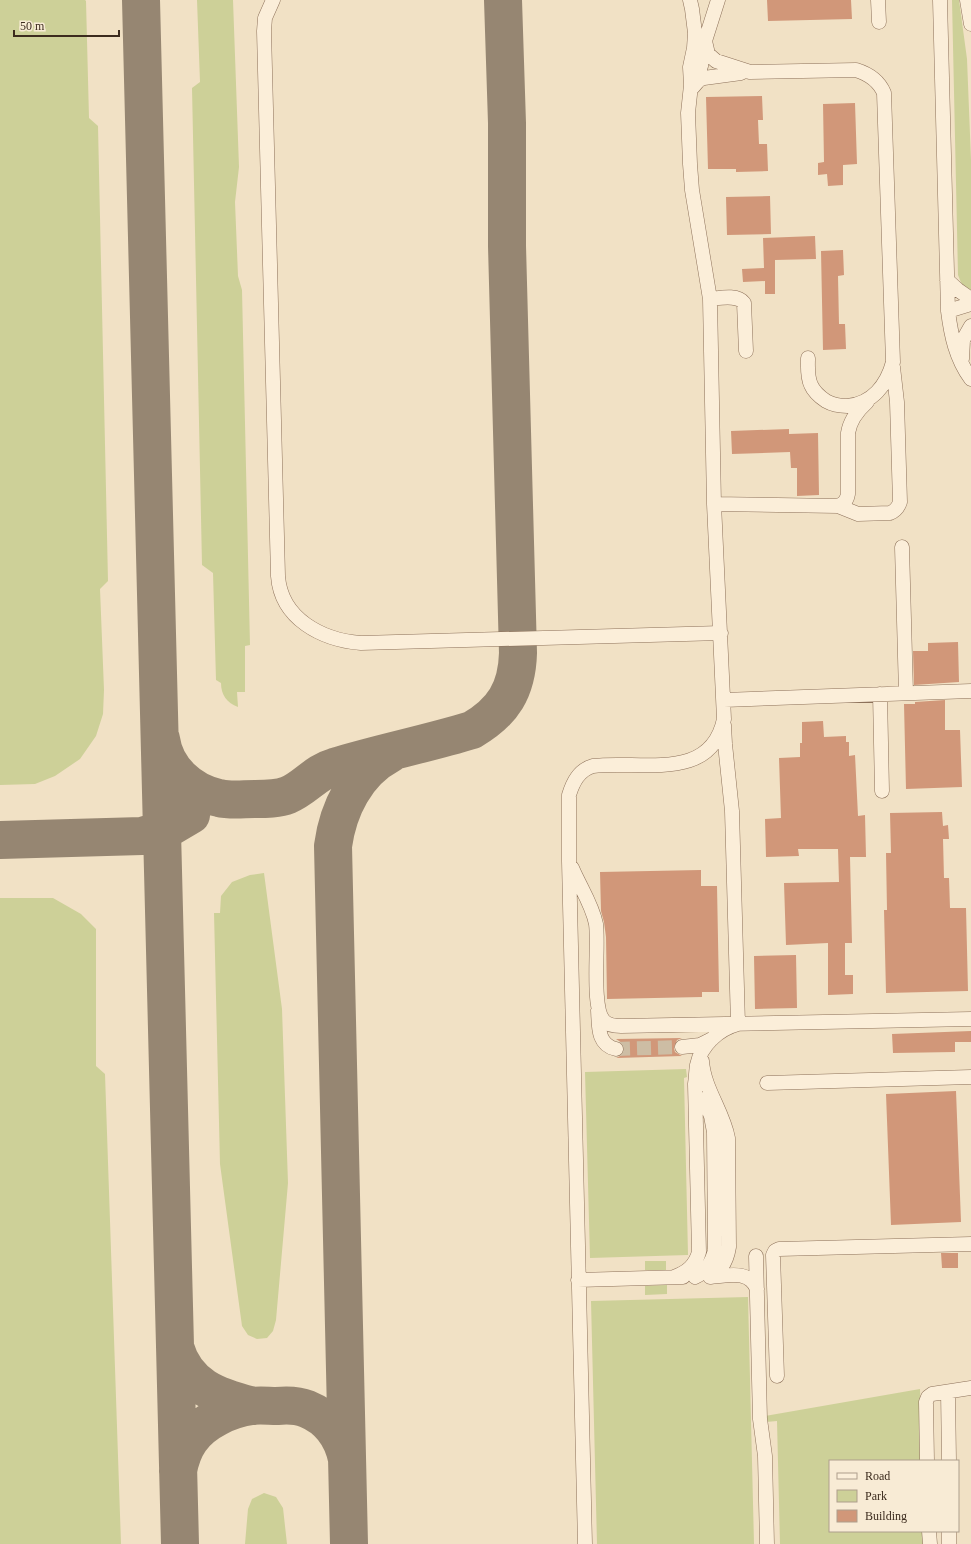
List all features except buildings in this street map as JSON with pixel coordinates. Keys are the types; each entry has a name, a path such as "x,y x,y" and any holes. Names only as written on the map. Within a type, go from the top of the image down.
{"street":[{"path":"273,0 265,18 264,31 278,576 280,590 285,602 297,617 313,630 336,639 361,643 721,633"},
{"path":"690,0 695,33 690,67 688,140 692,190 710,299 714,504 725,744 732,811 738,1024"},
{"path":"690,90 701,66 705,41 718,0"},
{"path":"878,0 879,22"},
{"path":"940,0 948,311 950,330 954,345 967,373"},
{"path":"967,0 971,24"},
{"path":"705,41 708,54 716,61 750,72"},
{"path":"690,90 694,84 704,78 750,72 856,70 870,76 882,88 886,107 892,362 897,402 899,506 890,513 858,514 838,506 714,504"},
{"path":"947,280 971,299"},
{"path":"710,299 734,298 741,300 744,303 746,351"},
{"path":"948,311 971,304"},
{"path":"948,311 971,316"},
{"path":"967,373 962,357 963,340 971,326"},
{"path":"808,358 810,384 824,400 838,406 852,405 870,399"},
{"path":"838,506 846,501 848,494 849,425 858,410 878,392 885,383 890,373 892,362"},
{"path":"902,547 906,693"},
{"path":"724,700 971,691"},
{"path":"880,694 882,792"},
{"path":"585,1544 568,800 573,785 580,773 586,768 596,765 680,763 703,755 712,746 720,733 724,719"},
{"path":"570,861 577,880 589,902 596,926 599,1034 601,1040 610,1048 616,1049"},
{"path":"598,1007 603,1020 613,1026 971,1019"},
{"path":"674,1277 688,1270 696,1260 698,1252 695,1084 697,1066 706,1044 724,1029 738,1024"},
{"path":"682,1047 706,1044"},
{"path":"706,1044 702,1060 704,1076 723,1120 728,1138 729,1248 728,1256 721,1269 716,1274 711,1276"},
{"path":"695,1277 701,1274 710,1265 715,1250 714,1132 712,1120 698,1082 697,1066"},
{"path":"767,1083 971,1077"},
{"path":"777,1376 773,1255 775,1251 779,1249 971,1244"},
{"path":"756,1256 760,1419 765,1456 767,1544"},
{"path":"578,1280 746,1276 754,1282 757,1289"},
{"path":"927,1460 926,1402 928,1397 932,1394 970,1388"},
{"path":"948,1392 949,1460"},
{"path":"929,1532 930,1544"},
{"path":"949,1532 949,1544"}],"green space":[{"path":"0,0 86,1 89,118 98,126 108,581 100,589 104,690 103,714 96,736 80,759 55,776 35,784 0,785"},
{"path":"197,0 233,0 239,167 235,202 238,276 242,290 250,645 245,646 245,692 237,692 238,707 225,698 221,683 216,680 213,573 202,565 192,88 200,82"},
{"path":"952,0 959,0 967,59 971,160 971,293 962,285 958,275"},
{"path":"264,873 282,1009 288,1183 276,1320 273,1331 267,1338 257,1339 248,1335 242,1326 220,1164 214,913 220,913 221,896 232,882 250,875"},
{"path":"0,898 53,898 81,914 96,929 96,1066 105,1074 121,1544 0,1544"},
{"path":"686,1069 687,1077 684,1078 688,1255 590,1258 585,1072"},
{"path":"645,1261 666,1261 666,1270 645,1270"},
{"path":"667,1285 667,1294 645,1295 645,1286"},
{"path":"748,1297 754,1544 597,1544 591,1301"},
{"path":"920,1389 922,1460 829,1460 829,1532 923,1532 924,1544 780,1544 777,1421 766,1422 765,1416"},
{"path":"264,1493 276,1497 283,1508 287,1544 245,1544 248,1509 252,1499"}],"taxiway":[{"path":"141,0 180,1544"},
{"path":"161,739 163,750 173,769 189,785 198,790 219,798 237,800 276,798 294,792 328,769 472,730 492,716 506,699 511,689 515,678 518,653 507,246 507,123 503,0"},
{"path":"349,1544 333,846 335,832 344,805 358,781 367,771 390,754"},
{"path":"0,840 142,836 169,828 191,815"},
{"path":"175,1347 180,1360 187,1371 205,1388 216,1394 254,1406"},
{"path":"178,1471 185,1448 195,1433 202,1427 226,1413 255,1406 296,1406 307,1409 322,1417 338,1435 342,1442 347,1459"}],"tunnel":[{"path":"616,1049 682,1047"}]}
